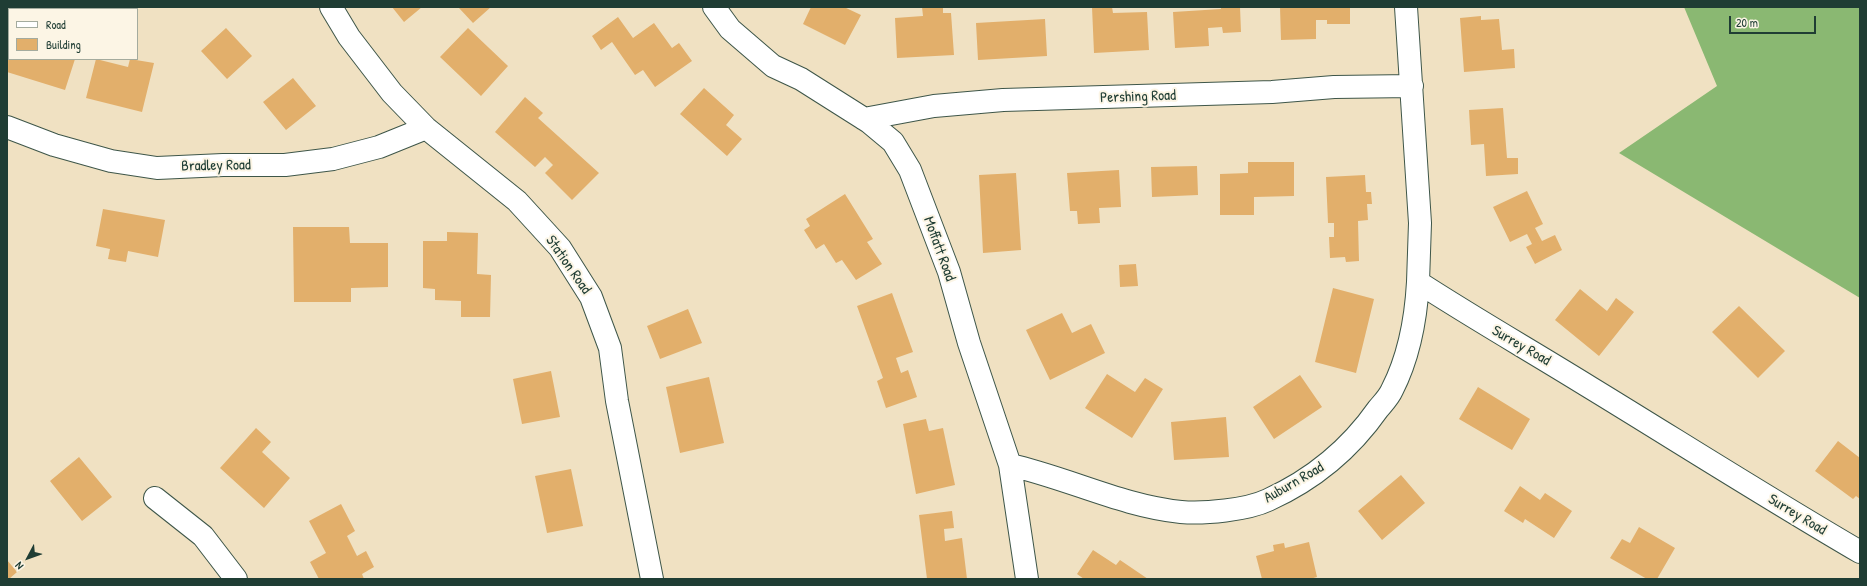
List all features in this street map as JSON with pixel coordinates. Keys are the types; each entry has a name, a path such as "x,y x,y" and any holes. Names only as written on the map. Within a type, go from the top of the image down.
{"street":[{"name":"Station Road","path":"331,7 349,37 392,92 426,128 517,201 560,248 591,297 610,348 617,401 652,579"},
{"name":"Moffatt Road","path":"714,7 730,29 773,66 801,79 864,118 893,142 910,170 949,272 969,343 1010,465 1027,579"},
{"path":"1406,7 1412,86 1414,154 1420,223 1418,282"},
{"name":"Pershing Road","path":"864,118 934,106 1003,100 1272,92 1334,87 1412,86"},
{"name":"Bradley Road","path":"7,127 54,145 104,159 157,168 223,165 285,165 333,159 380,148 426,128"},
{"name":"Auburn Road","path":"1010,465 1032,470 1143,506 1176,511 1227,511 1266,501 1301,482 1333,460 1364,429 1392,390 1411,339 1418,282"},
{"name":"Surrey Road","path":"1418,282 1703,459 1860,552"},
{"path":"155,498 202,536 236,579"}],"green space":[{"path":"1684,7 1860,7 1860,298 1619,153 1717,86"}],"building":[{"path":"392,7 422,7 404,22"},
{"path":"460,7 491,7 473,23 459,8"},
{"path":"811,7 844,7 861,15 845,45 803,24"},
{"path":"922,7 943,7 943,13 951,13 954,55 897,58 895,18 923,16"},
{"path":"1092,7 1112,7 1113,13 1147,12 1149,50 1094,53"},
{"path":"1221,7 1240,7 1241,32 1223,33 1222,27 1208,28 1209,46 1175,48 1173,12 1221,9"},
{"path":"1280,7 1350,7 1350,24 1327,24 1327,20 1316,20 1316,39 1281,40"},
{"path":"1481,16 1481,20 1499,19 1502,50 1514,49 1515,68 1464,72 1460,18"},
{"path":"618,17 633,38 654,23 672,48 679,43 692,61 655,87 643,70 635,75 612,42 601,50 592,36"},
{"path":"1045,19 1047,56 978,60 976,23"},
{"path":"226,28 252,56 227,79 201,51"},
{"path":"468,28 508,66 481,96 440,57"},
{"path":"8,32 8,60 75,60 65,90 7,72"},
{"path":"96,60 128,67 130,60 154,63 142,112 86,98"},
{"path":"293,78 316,106 286,130 263,102"},
{"path":"704,88 734,115 726,125 742,139 727,156 680,114"},
{"path":"525,97 543,113 538,118 599,173 572,200 545,173 553,165 545,157 535,167 495,132"},
{"path":"1503,108 1507,158 1518,158 1518,174 1486,176 1484,144 1471,145 1469,110"},
{"path":"1248,162 1294,162 1294,196 1254,197 1254,215 1220,215 1220,174 1248,173"},
{"path":"1197,166 1198,195 1152,197 1151,167"},
{"path":"1119,170 1121,207 1099,208 1100,223 1078,224 1077,211 1070,211 1067,173"},
{"path":"1016,173 1021,250 983,253 979,175"},
{"path":"1365,175 1366,192 1371,192 1372,204 1367,204 1368,220 1358,221 1359,261 1346,262 1345,257 1330,258 1329,237 1334,237 1334,223 1328,223 1326,177"},
{"path":"1527,191 1543,224 1535,228 1542,241 1555,235 1562,250 1535,264 1526,247 1532,244 1527,234 1510,242 1493,207"},
{"path":"845,194 873,239 867,242 882,264 856,280 842,260 836,263 824,244 816,249 804,230 810,226 806,219"},
{"path":"103,209 165,220 158,257 128,251 126,262 108,259 110,249 96,246"},
{"path":"293,227 349,227 350,243 388,243 388,287 351,288 351,302 294,302"},
{"path":"447,232 478,233 477,274 491,275 490,317 461,317 461,301 435,300 435,289 423,288 423,241 447,241"},
{"path":"1136,264 1138,286 1120,287 1119,265"},
{"path":"1333,288 1374,299 1356,373 1315,362"},
{"path":"1580,289 1607,311 1616,298 1634,312 1599,356 1555,320"},
{"path":"892,293 913,352 896,358 901,373 908,370 917,397 886,408 877,381 883,378 857,306"},
{"path":"1739,306 1785,351 1758,378 1712,332"},
{"path":"688,309 702,343 660,359 647,326"},
{"path":"1062,313 1072,333 1091,324 1105,353 1050,380 1026,330"},
{"path":"551,371 560,417 522,424 513,379"},
{"path":"1107,374 1135,392 1145,378 1163,389 1132,438 1085,408"},
{"path":"1300,375 1322,407 1274,439 1253,407"},
{"path":"709,377 724,443 680,453 666,387"},
{"path":"1478,387 1530,419 1512,450 1459,419"},
{"path":"1226,417 1229,457 1174,460 1171,422"},
{"path":"926,419 929,431 943,428 955,485 916,494 903,424"},
{"path":"256,428 271,442 262,452 290,478 264,508 220,468"},
{"path":"1838,441 1860,458 1860,499 1856,496 1853,499 1815,471"},
{"path":"79,457 112,497 82,521 50,481"},
{"path":"571,469 583,526 547,533 535,476"},
{"path":"1401,475 1425,503 1382,540 1358,511"},
{"path":"1520,486 1540,500 1545,493 1572,511 1554,538 1525,519 1523,523 1504,511"},
{"path":"341,504 355,531 347,536 357,556 366,551 374,567 362,574 364,579 319,579 310,562 326,553 309,521"},
{"path":"952,511 954,528 944,529 945,541 962,538 967,579 927,579 919,515"},
{"path":"1639,527 1675,548 1657,579 1647,579 1610,558 1622,539 1630,543"},
{"path":"1309,542 1317,577 1310,579 1262,579 1256,556 1274,551 1273,545 1284,543 1285,548"},
{"path":"1093,550 1116,565 1120,560 1148,579 1084,579 1077,574"},
{"path":"7,560 17,572 9,579 7,579"}]}
